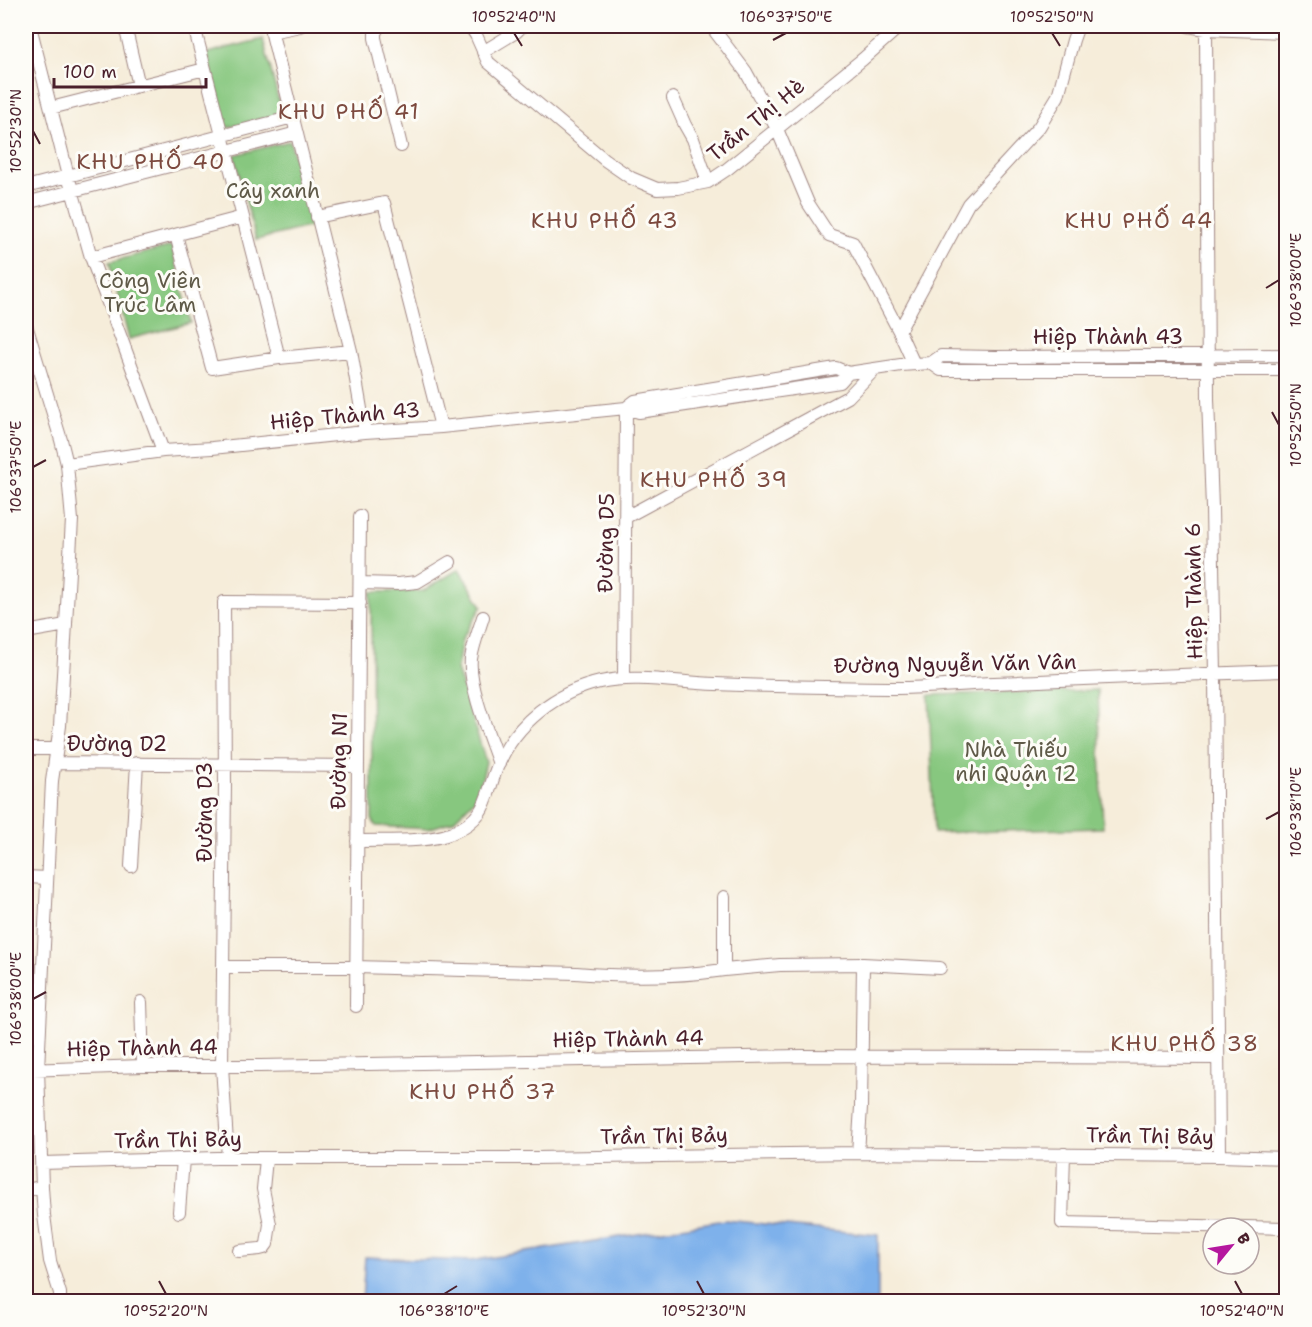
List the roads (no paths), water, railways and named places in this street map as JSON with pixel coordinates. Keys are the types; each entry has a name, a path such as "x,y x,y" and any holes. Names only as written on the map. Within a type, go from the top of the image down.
{"street":[{"path":"30,26 72,191 92,256 163,452"},
{"path":"125,26 140,86"},
{"path":"194,26 279,358"},
{"path":"300,26 270,29 351,351 366,432"},
{"path":"379,26 375,38 401,146"},
{"name":"Trần Thị Hè","path":"470,26 488,62 605,160 631,178 657,189 685,187 708,182 726,170 900,26"},
{"path":"483,52 522,26"},
{"path":"711,26 746,72 777,129 808,203 829,235 854,243 914,364"},
{"path":"899,331 968,204 1039,127 1058,96 1078,26"},
{"path":"1188,26 1287,32"},
{"name":"Hiệp Thành 6","path":"1206,27 1208,370 1215,674 1219,1156"},
{"path":"51,108 205,69"},
{"path":"674,98 693,139 708,182"},
{"path":"26,187 293,117"},
{"path":"26,203 297,133"},
{"path":"317,217 384,203 441,427"},
{"path":"92,256 243,217"},
{"path":"176,235 212,368 351,351"},
{"path":"26,325 67,464 72,520 60,726 52,781 39,1069 42,1187 50,1261 60,1293 60,1302"},
{"name":"Hiệp Thành 43","path":"67,464 163,452 626,408 635,401 836,368 848,373 931,363 941,356 1283,355 1287,360"},
{"name":"Hiệp Thành 43","path":"931,363 941,370 1283,370 1287,366"},
{"path":"626,517 848,397 875,369"},
{"name":"Đường D5","path":"624,678 626,408"},
{"name":"Đường N1","path":"356,1006 360,516"},
{"path":"360,583 417,582 450,562"},
{"name":"Đường D3","path":"228,1158 222,1066 224,602 360,603"},
{"path":"483,617 471,659 473,680 499,764"},
{"path":"26,632 66,625"},
{"name":"Đường Nguyễn Văn Vân","path":"357,841 436,839 467,825 479,814 488,799 499,764 513,739 531,718 548,705 572,692 599,682 624,678 716,684 901,688 1287,671"},
{"path":"26,749 57,749"},
{"name":"Đường D2","path":"55,763 358,766"},
{"path":"131,866 137,763"},
{"path":"26,877 47,878"},
{"path":"724,897 724,970"},
{"path":"223,967 356,967 604,975 696,974 780,965 863,964 940,968"},
{"path":"858,1153 863,964"},
{"path":"141,1002 143,1066"},
{"name":"Hiệp Thành 44","path":"26,1070 143,1066 802,1056 1218,1058"},
{"name":"Trần Thị Bảy","path":"42,1163 228,1158 536,1158 858,1153 1287,1158"},
{"path":"1064,1154 1062,1223 1287,1228"},
{"path":"179,1212 183,1159"},
{"path":"239,1251 264,1248 267,1244 270,1224 263,1189 266,1159"},
{"path":"26,1191 42,1187"}],"water":[{"path":"725,1220 878,1235 878,1301 362,1301 365,1257 470,1261"}],"district":[{"name":"KHU PHỐ 41","path":"349,111"},
{"name":"KHU PHỐ 40","path":"151,161"},
{"name":"KHU PHỐ 43","path":"605,220"},
{"name":"KHU PHỐ 44","path":"1139,220"},
{"name":"KHU PHỐ 39","path":"714,479"},
{"name":"KHU PHỐ 38","path":"1185,1043"},
{"name":"KHU PHỐ 37","path":"483,1091"}],"park label":[{"name":"Cây xanh","path":"273,191"},
{"name":"Công Viên Trúc Lâm","path":"150,293"},
{"name":"Nhà Thiếu nhi Quận 12","path":"1016,762"}]}
